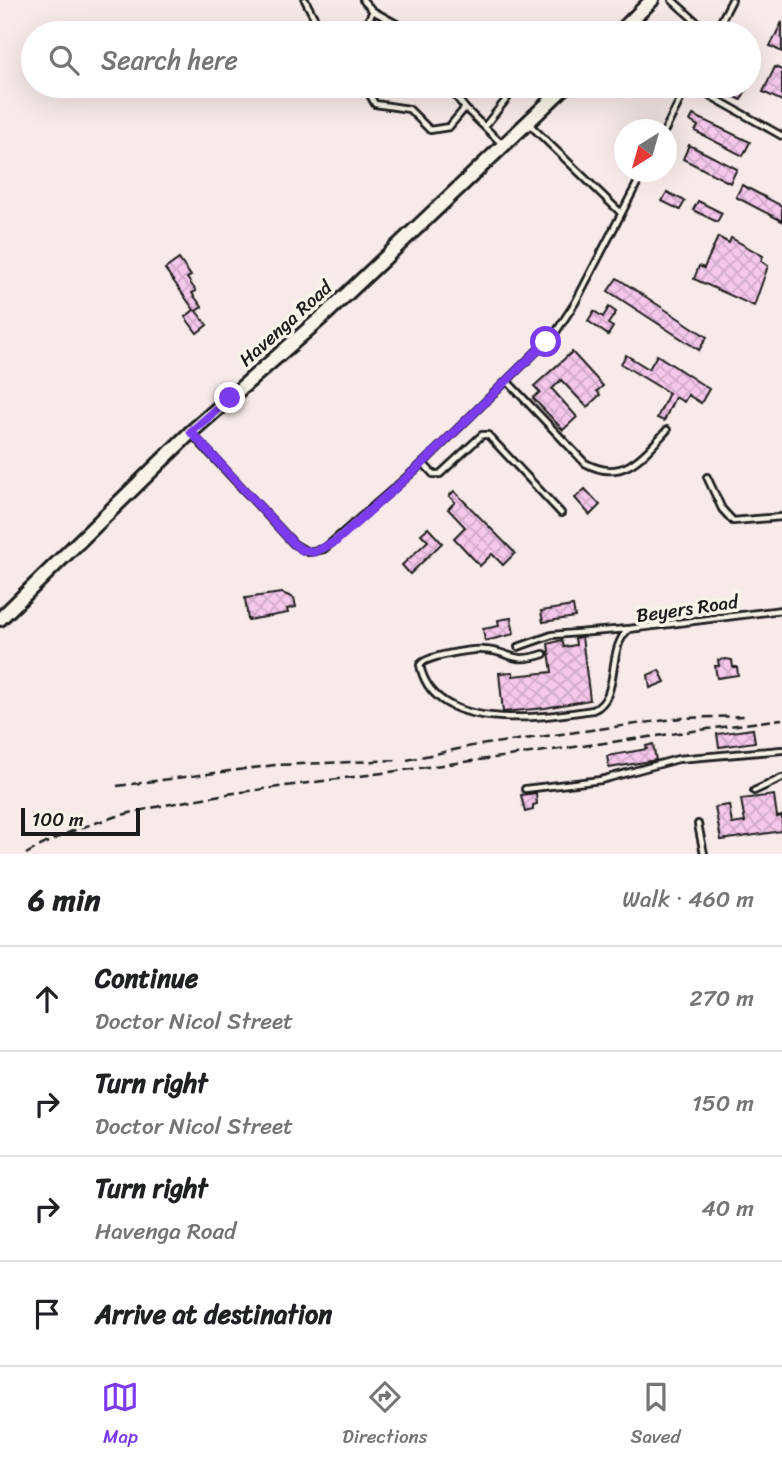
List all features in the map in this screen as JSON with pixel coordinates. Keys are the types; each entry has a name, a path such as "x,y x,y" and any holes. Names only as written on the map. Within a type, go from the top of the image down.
{"street":[{"path":"631,21 653,0"},
{"name":"Havenga Road","path":"0,619 191,432 328,312 554,98"}],"lane":[{"path":"305,0 316,21"},
{"path":"672,0 696,21"},
{"path":"721,21 732,0"},
{"path":"367,1 373,11 391,21"},
{"path":"368,21 373,11"},
{"path":"372,98 375,104 409,109 429,130 449,127 465,108"},
{"path":"457,98 504,146"},
{"path":"485,127 508,98"},
{"path":"670,119 681,98"},
{"path":"714,98 782,136"},
{"path":"528,123 621,214"},
{"path":"191,432 294,544 308,552 324,549 423,463 508,382 567,317 638,182"},
{"path":"508,382 585,463 594,468 616,471 635,465 667,430"},
{"path":"423,463 433,474 440,474 482,435 488,435 561,513"},
{"path":"707,477 722,509 733,521 782,517"},
{"name":"Beyers Road","path":"544,654 514,659 479,650 428,658 421,662 420,669 426,683 439,695 487,717 516,720 593,710 604,703 616,647 629,629 782,610"},
{"path":"518,647 552,635 629,629"},
{"path":"525,789 601,780 678,759 781,750"},
{"path":"754,791 782,778"},
{"path":"698,824 704,854"}],"building":[{"path":"782,22 782,52 770,46"},
{"path":"775,67 782,70 782,101 763,92"},
{"path":"693,115 750,142 743,156 695,131 698,126 690,121"},
{"path":"689,145 737,169 730,183 683,159"},
{"path":"742,185 782,206 782,221 736,197"},
{"path":"667,192 685,201 680,210 662,201"},
{"path":"698,201 722,213 717,222 693,210"},
{"path":"718,237 729,243 731,238 763,256 761,261 768,266 754,306 694,279 699,266 704,268"},
{"path":"179,259 191,276 187,278 196,291 192,293 202,307 196,311 207,325 197,333 185,317 194,310 165,269"},
{"path":"617,278 707,337 699,350 608,291"},
{"path":"609,307 616,312 608,324 613,327 608,335 588,321 594,311 603,317"},
{"path":"572,352 603,386 597,391 600,395 587,407 561,380 552,389 577,417 563,430 533,398 540,392 534,386"},
{"path":"626,355 649,369 657,355 709,389 701,403 688,395 684,402 675,397 664,421 657,418 669,393 621,364"},
{"path":"585,489 600,505 590,515 575,498"},
{"path":"454,491 515,553 503,565 492,554 480,566 454,538 465,527 448,509 455,502 449,496"},
{"path":"428,528 442,543 410,574 402,565 428,541 421,534"},
{"path":"282,593 294,598 296,607 287,609 288,613 248,620 245,598"},
{"path":"573,606 575,617 543,622 541,611"},
{"path":"511,618 514,634 485,641 483,629 499,626 498,620"},
{"path":"582,637 590,700 503,712 499,673 513,672 513,676 552,672 548,644 562,640 564,647 576,645 575,638"},
{"path":"718,660 732,660 738,675 717,678 715,666 719,666"},
{"path":"659,670 665,682 650,688 648,675"},
{"path":"753,729 755,742 719,747 717,734"},
{"path":"653,744 656,760 609,768 607,756 647,749 646,746"},
{"path":"536,793 537,804 533,805 533,810 525,812 521,795"},
{"path":"774,795 777,817 782,816 782,831 721,840 715,807 729,805 732,824 745,822 741,799"}],"railway":[{"path":"407,760 472,746 681,718 746,716"},
{"path":"26,854 50,841 98,822 227,794 782,719"},
{"path":"117,786 275,765 400,760"}],"route":[{"path":"230,398 191,432 294,544 302,550 314,552 335,542 423,463 546,342"}]}
